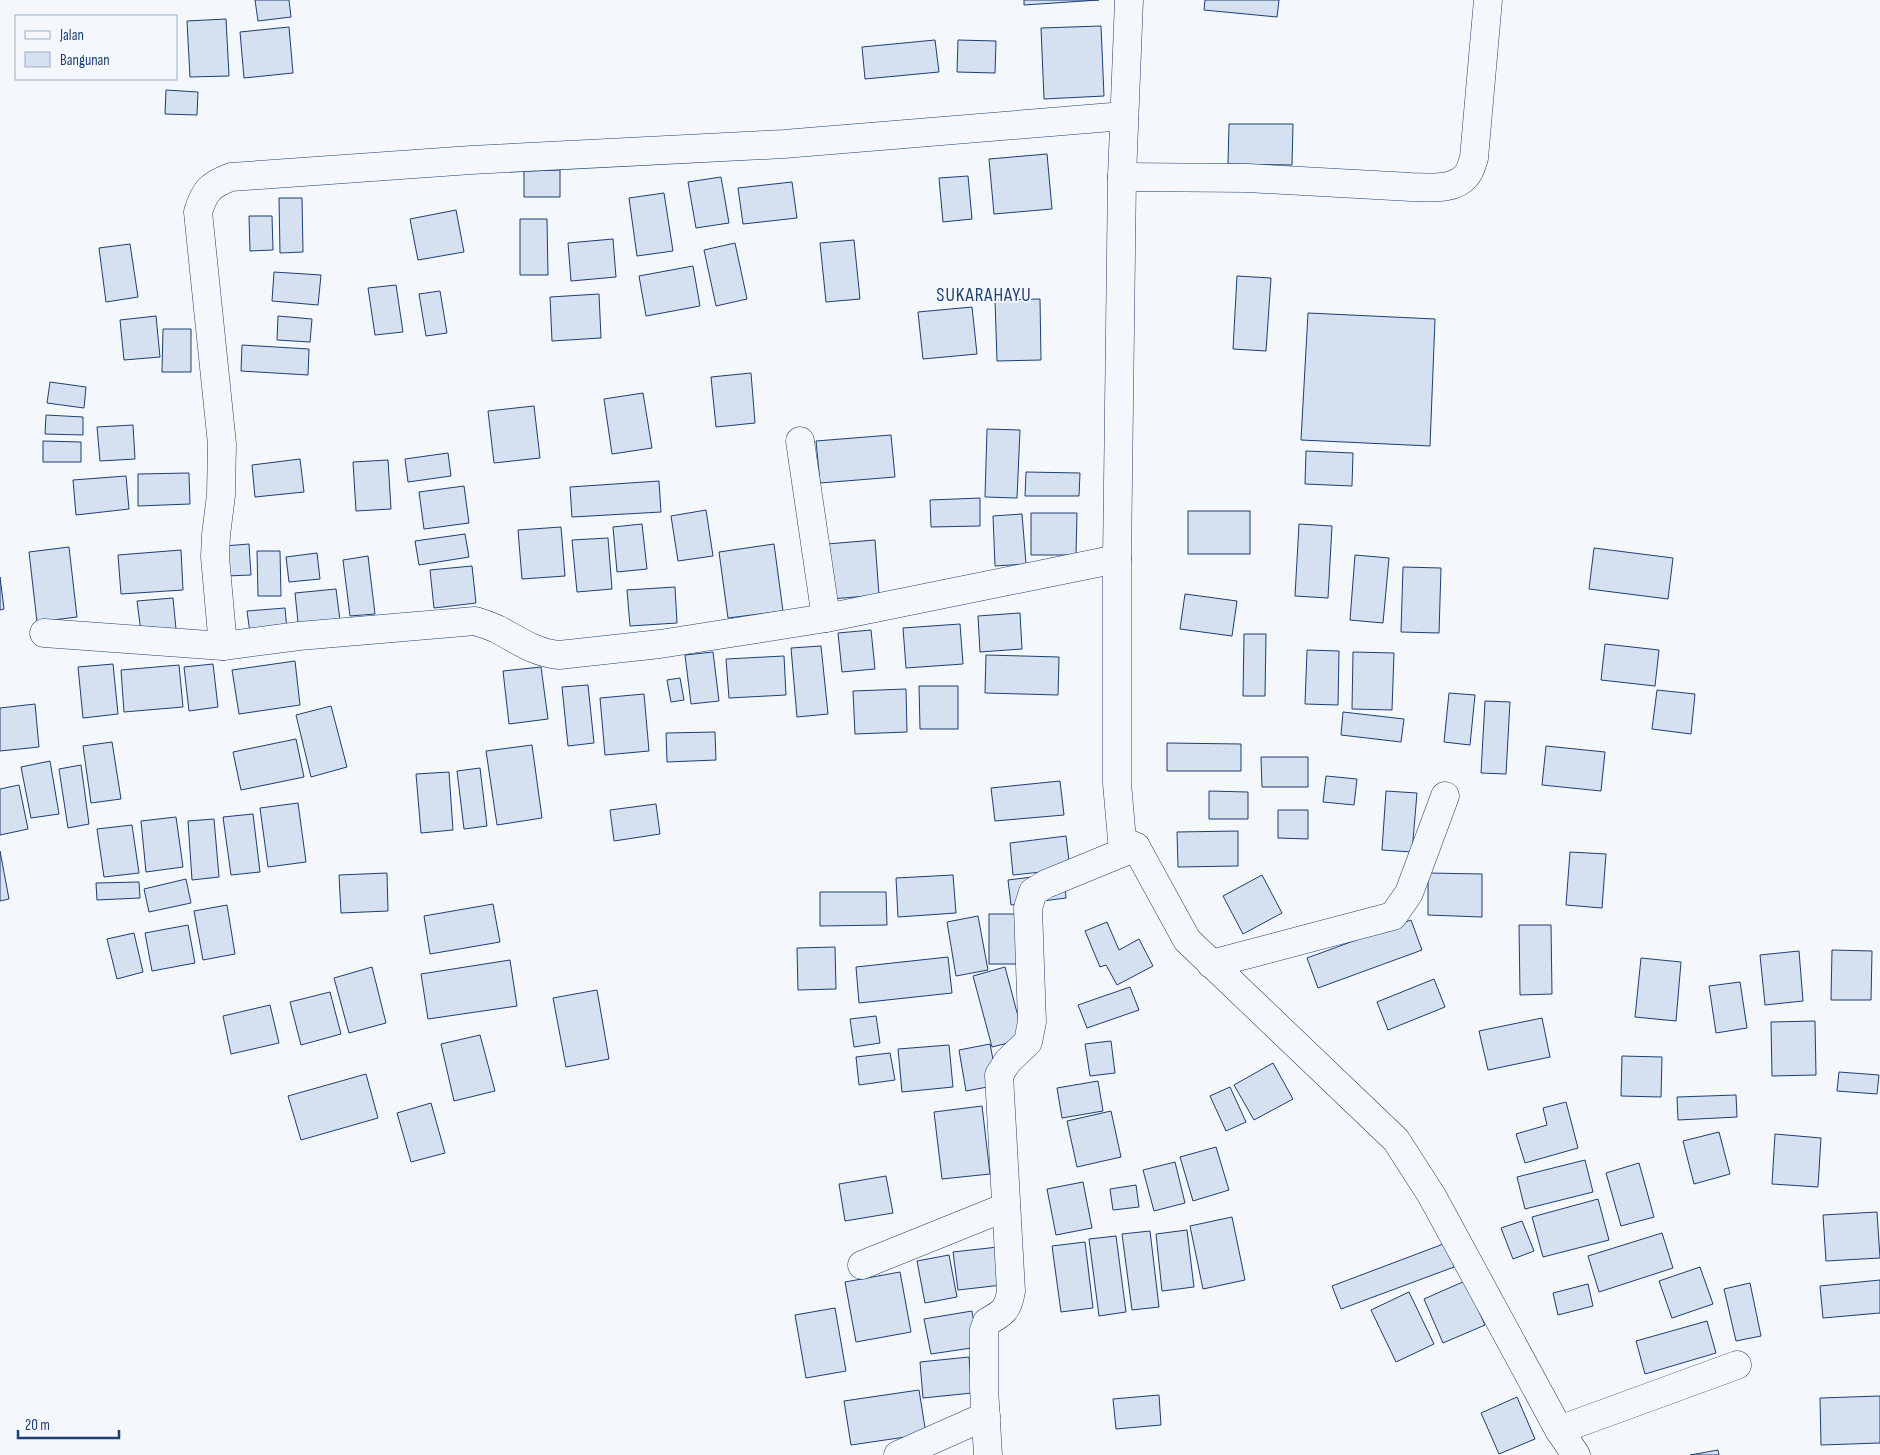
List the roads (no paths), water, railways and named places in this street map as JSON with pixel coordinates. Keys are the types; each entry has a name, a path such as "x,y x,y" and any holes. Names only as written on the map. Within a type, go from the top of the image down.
{"street":[{"path":"1129,0 1122,176 1117,559 1117,783 1122,840 1136,846 1187,940 1396,1140 1432,1196 1559,1430 1576,1455"},
{"path":"1122,176 1248,178 1411,187 1438,187 1456,184 1467,175 1474,158 1488,0"},
{"path":"222,646 215,557 221,495 222,444 198,212 207,190 215,183 231,177 470,160 784,144 1124,116"},
{"path":"800,441 826,618"},
{"path":"44,633 222,646 299,636 475,621 496,629 528,648 546,654 559,655 660,644 826,618 1117,559"},
{"path":"1211,964 1394,916 1409,893 1445,796"},
{"path":"988,1455 984,1330 986,1322 1002,1313 1009,1304 1011,1290 999,1075 1008,1061 1028,1042 1032,1022 1028,908 1033,892 1046,884 1136,846"},
{"path":"862,1265 1006,1208"},
{"path":"1559,1430 1737,1365"},
{"path":"898,1455 986,1416"}],"district":[{"name":"SUKARAHAYU","path":"984,294"}]}
